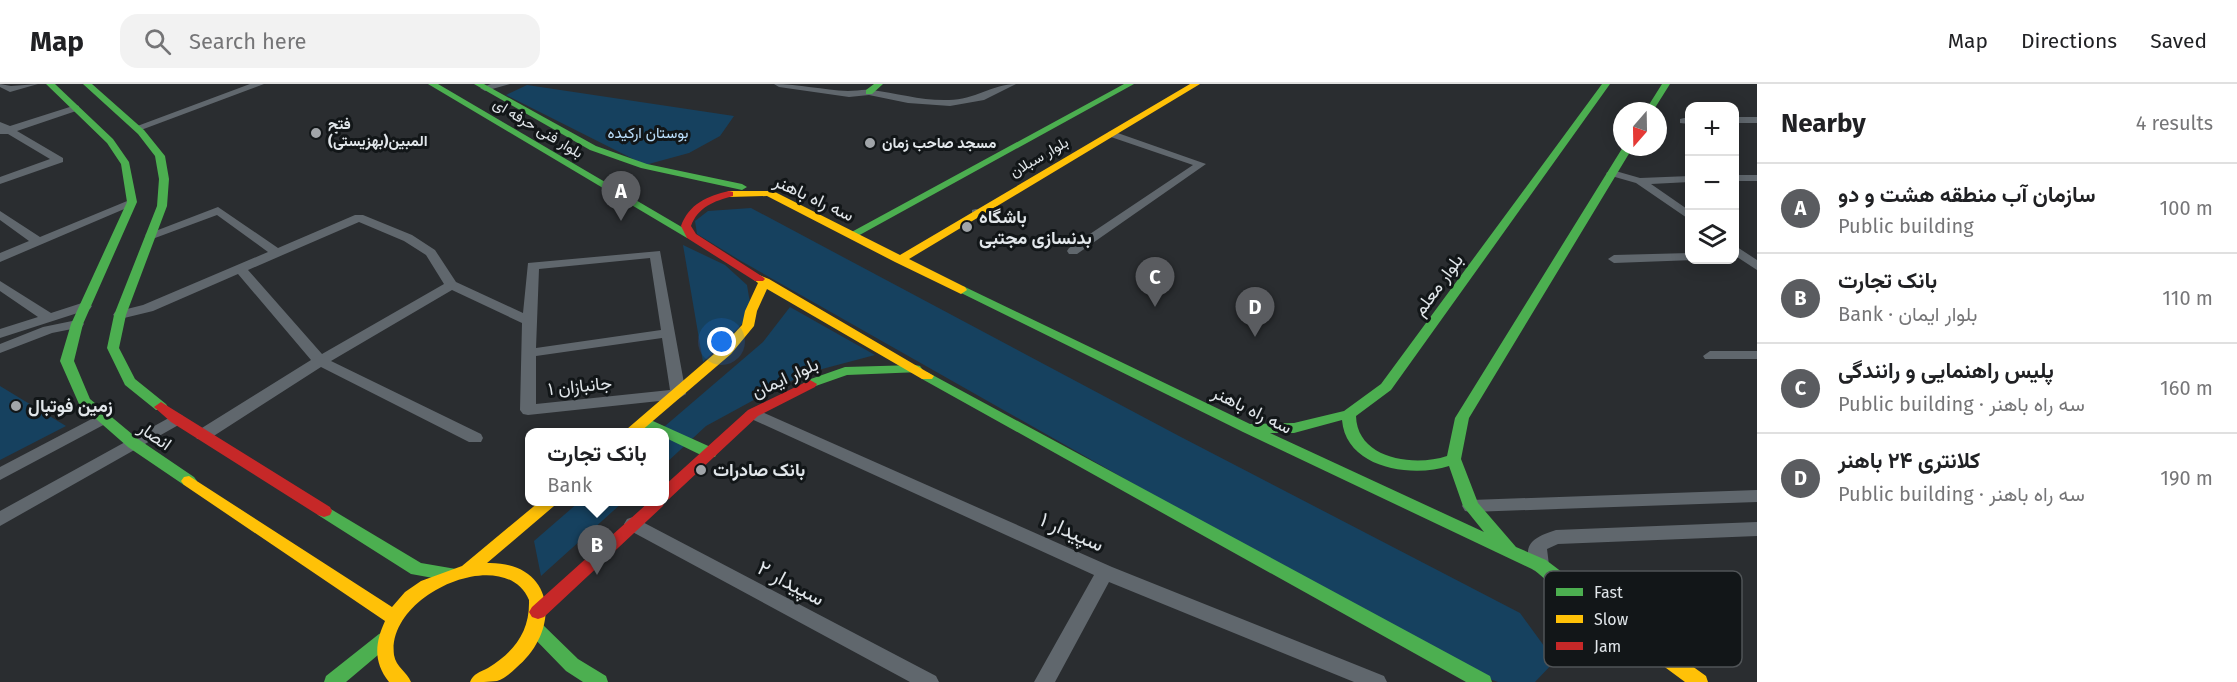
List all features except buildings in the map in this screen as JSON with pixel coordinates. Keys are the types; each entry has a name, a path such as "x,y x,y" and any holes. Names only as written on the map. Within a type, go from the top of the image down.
{"main road":[{"path":"50,84 110,141 126,164 132,202"},
{"name":"انصار","path":"87,84 137,129 160,156 164,179 162,206 128,295 110,317 113,348 130,382 176,419 417,569 450,574"},
{"name":"بلوار فنی حرفه ای","path":"432,84 691,236"},
{"name":"بلوار سبلان","path":"852,235 1130,84"},
{"name":"بلوار سبلان","path":"899,260 1197,84"},
{"name":"بلوار معلم","path":"1248,429 1294,428 1349,414 1386,387 1606,84"},
{"path":"1655,102 1666,84"},
{"name":"بلوار فنی حرفه ای","path":"482,86 593,148 644,166 769,193"},
{"path":"1513,554 1471,506 1454,459 1462,418 1622,156"},
{"name":"سه راه باهنر","path":"691,236 686,226 688,218 699,206 715,196 738,192 769,193 899,260 1248,429 1540,565 1548,571"},
{"name":"انصار","path":"132,202 77,324 67,362 84,401 132,443 393,617"},
{"path":"691,236 915,369 1483,682"},
{"path":"637,428 726,351 748,326 751,311 765,281"},
{"path":"85,306 128,295"},
{"path":"77,324 110,317"},
{"name":"بلوار ایمان","path":"669,490 753,413 798,388 845,371 915,369"},
{"path":"1349,414 1350,428 1354,436 1361,444 1382,458 1418,468 1440,467 1454,459"},
{"path":"644,422 657,428"},
{"path":"669,434 710,453"},
{"path":"469,569 543,506"},
{"path":"538,612 653,506"},
{"path":"402,682 389,669 383,656 385,639 393,617 414,594 450,574 469,569 496,569 519,576 533,591 538,612 535,628 527,644 487,681"},
{"path":"535,628 572,665 599,682"},
{"path":"333,682 385,639"},
{"name":"سه راه باهنر","path":"1678,667 1699,682"}],"street":[{"path":"4,88 33,84"},
{"path":"137,129 260,84"},
{"path":"482,86 505,84"},
{"path":"779,84 849,94 874,88 908,100 950,103 981,98 1011,84"},
{"path":"3,130 75,108"},
{"path":"1739,120 1757,120"},
{"path":"0,182 59,160 3,130"},
{"path":"1073,251 1201,164 1112,134"},
{"path":"1612,173 1640,181 1685,179"},
{"path":"1739,178 1757,178"},
{"path":"1640,181 1685,214"},
{"path":"0,258 132,202"},
{"path":"151,235 218,212 276,252"},
{"path":"976,213 990,219"},
{"path":"0,215 39,242"},
{"path":"110,317 147,308 358,218 408,238 431,253 451,285 529,321"},
{"path":"1739,253 1757,255"},
{"name":"جانبازان ۱","path":"668,333 656,254 533,266 529,321 528,410 678,394"},
{"path":"1739,254 1757,266"},
{"path":"1614,258 1685,256"},
{"path":"239,268 320,361 475,438"},
{"path":"0,285 48,317"},
{"path":"203,435 320,361 451,285"},
{"path":"0,334 85,306"},
{"path":"0,349 48,330 77,324"},
{"path":"529,353 668,333 678,394"},
{"path":"1710,356 1757,355"},
{"name":"سپیدار ۱","path":"753,413 1105,572 1377,682"},
{"path":"0,474 103,418"},
{"path":"0,519 176,419"},
{"path":"1471,506 1757,496"},
{"name":"سپیدار ۲","path":"633,524 928,682"},
{"path":"1540,565 1538,545 1556,537 1757,529"},
{"path":"1044,682 1105,572"}],"green space":[{"name":"بوستان ارکیده","path":"527,85 734,116 720,136 689,153 645,165 506,95"},
{"path":"751,208 1179,436 1520,613 1544,646 1544,667 1549,667 1535,682 1498,682 1458,668 741,261 697,234 695,221 708,211"},
{"path":"683,245 725,265 747,285 750,303 742,324 703,362"},
{"path":"790,307 875,355 807,373 763,395 706,426 669,460 669,428 663,428 763,342"},
{"name":"زمین فوتبال","path":"0,386 66,426 0,460"},
{"path":"574,506 619,506 541,576 534,541"}],"traffic: fast":[{"path":"50,84 110,141 126,164 132,202 77,324 67,361 84,401 133,443 189,481"},
{"path":"87,84 141,132 160,156 164,179 162,206 120,315 113,348 130,382 161,407"},
{"path":"432,84 691,236"},
{"path":"478,84 593,148 644,166 742,187"},
{"path":"869,92 879,84"},
{"path":"852,235 1130,84"},
{"path":"1248,429 1294,428 1349,414 1386,387 1606,84"},
{"path":"1655,102 1666,84"},
{"path":"1510,551 1471,506 1454,459 1462,418 1622,156"},
{"path":"961,290 1248,429 1540,565 1548,571"},
{"path":"810,384 845,371 915,369"},
{"path":"927,376 1483,682"},
{"path":"1349,414 1350,428 1356,441 1380,459 1411,466 1427,466 1454,459"},
{"path":"644,422 657,428"},
{"path":"669,434 710,453"},
{"path":"324,511 417,569 450,574"},
{"path":"535,628 572,665 599,682"},
{"path":"333,682 385,639"}],"traffic: slow":[{"path":"899,260 1196,84"},
{"path":"729,194 769,193 961,290"},
{"path":"759,279 927,376"},
{"path":"637,428 726,351 748,326 751,311 765,281"},
{"path":"189,481 393,617"},
{"path":"469,569 544,506"},
{"path":"402,682 392,672 386,660 385,648 393,622 407,601 427,586 458,574 474,570 507,572 520,577 536,597 538,609 534,631 530,641 516,658 479,682"},
{"path":"1678,667 1699,682"}],"traffic: jam":[{"path":"729,194 715,198 697,208 686,226 691,236 759,279"},
{"path":"669,490 753,413 810,384"},
{"path":"161,407 176,419 324,511"},
{"path":"538,612 654,506"}],"place":[{"name":"فتح المبین(بهزیستی)","path":"316,133"},
{"name":"مسجد صاحب زمان","path":"870,143"},
{"name":"سازمان آب منطقه هشت و دو","path":"621,221"},
{"name":"باشگاه بدنسازی مجتبی","path":"967,227"},
{"name":"پلیس راهنمایی و رانندگی","path":"1155,307"},
{"name":"کلانتری ۲۴ باهنر","path":"1255,337"},
{"name":"زمین فوتبال","path":"16,406"},
{"name":"بانک صادرات","path":"701,470"},
{"name":"بانک تجارت","path":"597,575"}]}
